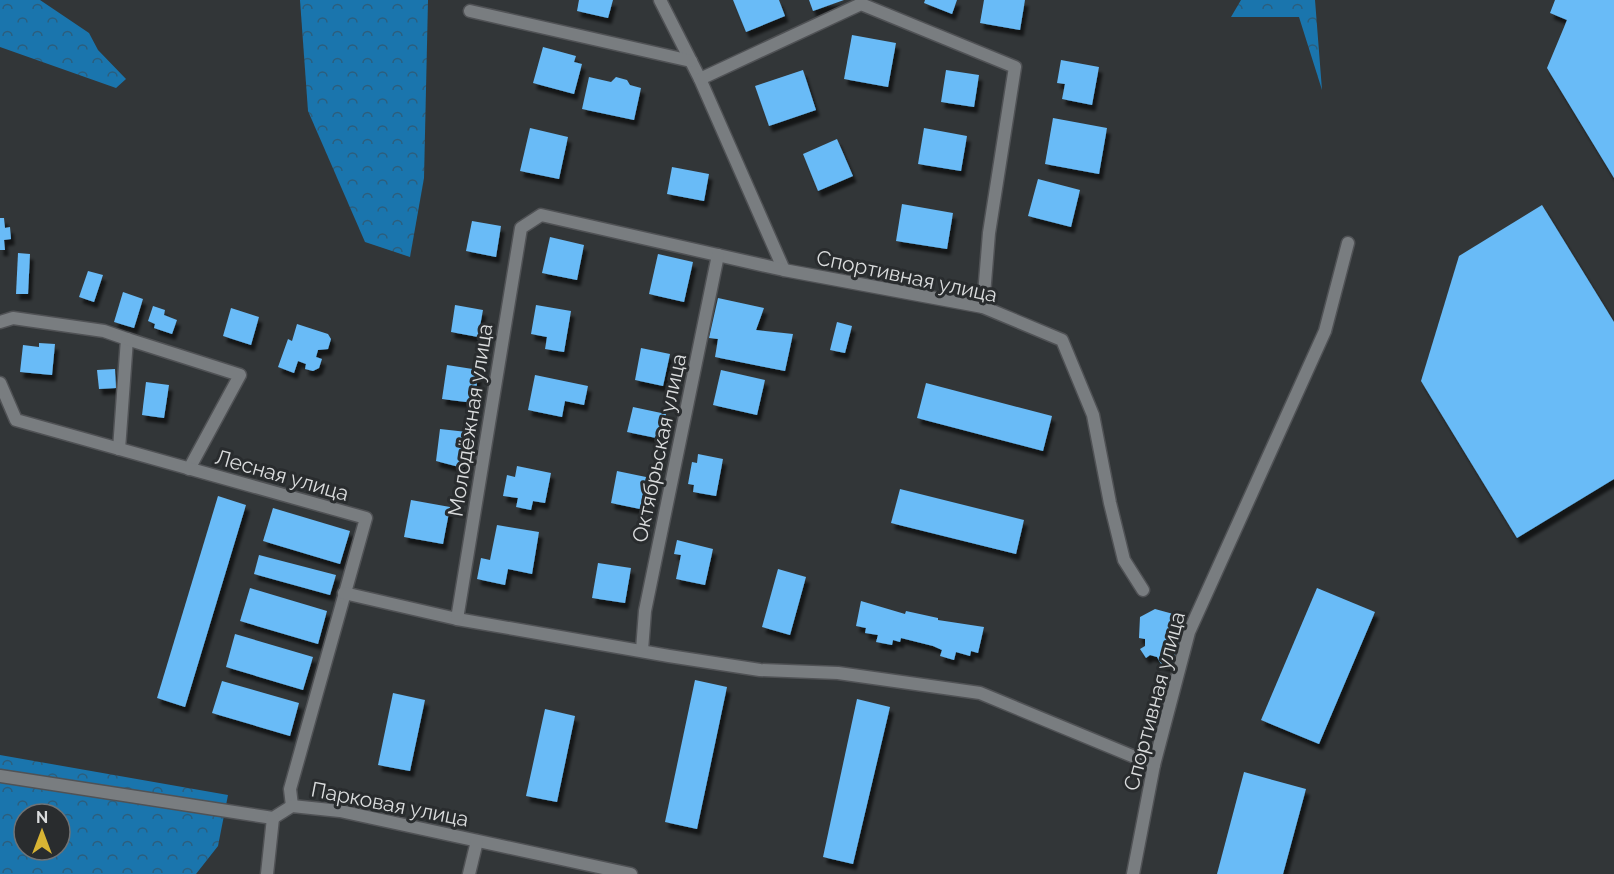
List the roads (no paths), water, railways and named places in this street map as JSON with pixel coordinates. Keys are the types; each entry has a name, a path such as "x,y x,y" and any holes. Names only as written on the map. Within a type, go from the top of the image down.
{"street":[{"path":"660,0 691,61 784,270"},
{"path":"699,79 861,4 1015,67 989,233 983,308"},
{"path":"470,11 691,61"},
{"name":"Спортивная улица","path":"521,228 541,214 784,270 983,308 1062,340 1093,414 1110,503 1124,560 1143,590"},
{"name":"Молодёжная улица","path":"457,619 521,228"},
{"name":"Спортивная улица","path":"1133,874 1154,765 1189,632 1325,331 1348,243"},
{"name":"Октябрьская улица","path":"642,650 645,611 718,255"},
{"name":"Лесная улица","path":"0,322 13,318 104,331 240,375 189,469"},
{"path":"119,448 127,339"},
{"name":"Лесная улица","path":"0,383 16,420 366,518 344,593"},
{"path":"292,806 290,789 344,593 457,619 760,670 838,674 980,693 1154,765"},
{"path":"0,776 273,818 267,874"},
{"name":"Парковая улица","path":"273,818 292,806 340,811 631,874"},
{"path":"469,874 477,841"}]}
